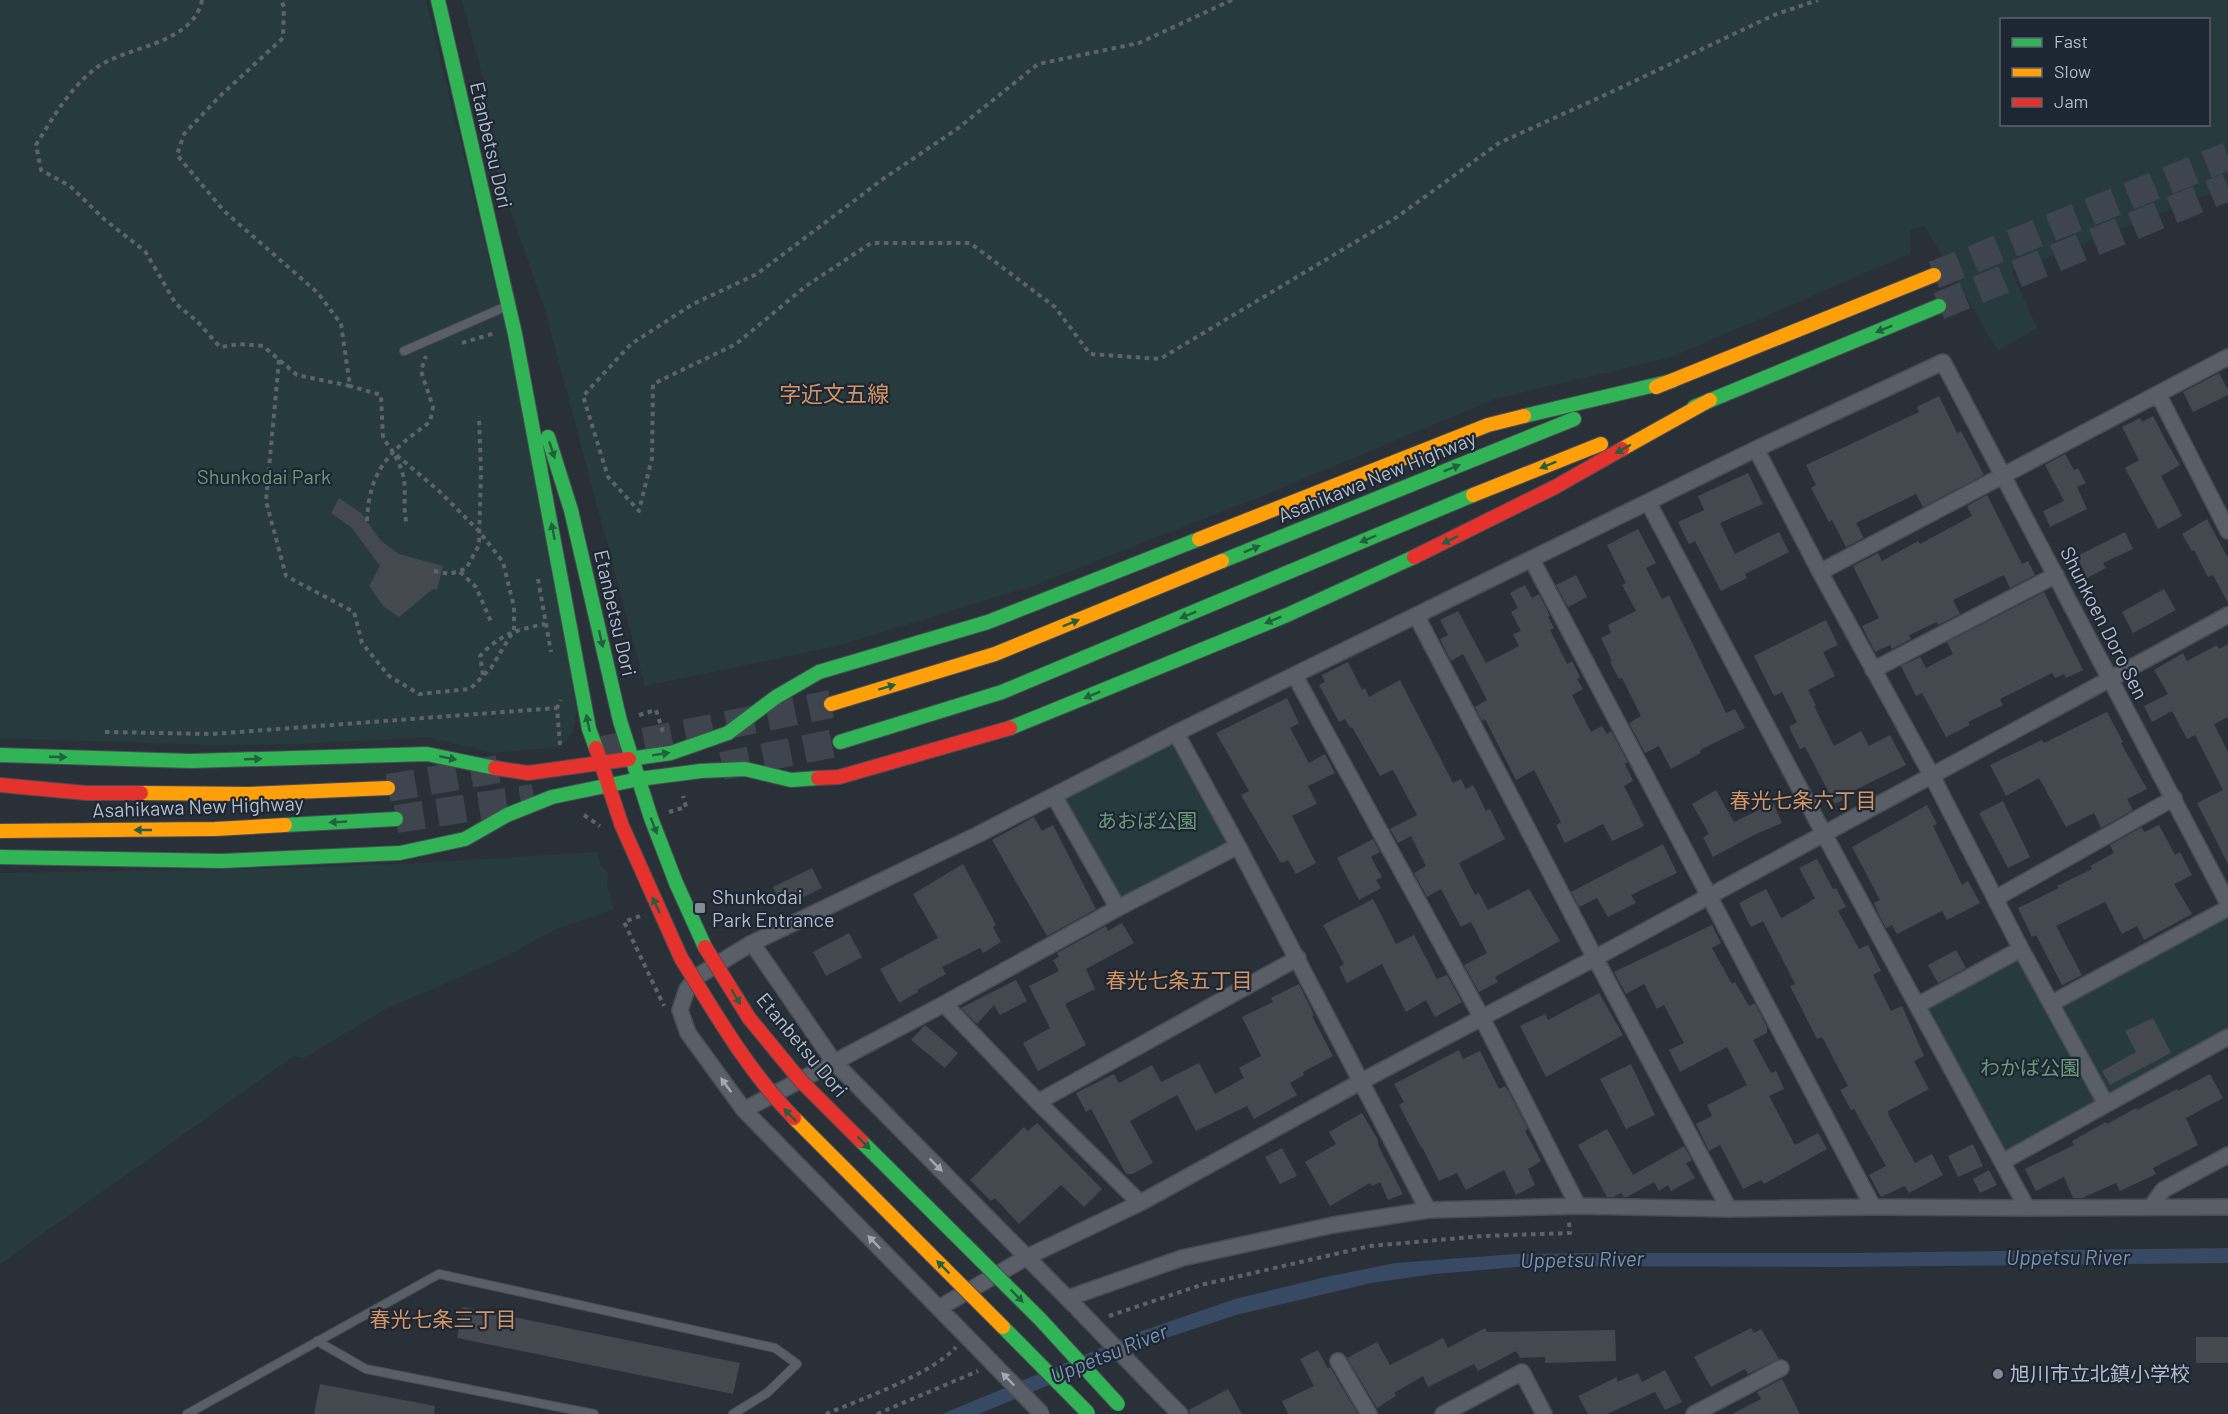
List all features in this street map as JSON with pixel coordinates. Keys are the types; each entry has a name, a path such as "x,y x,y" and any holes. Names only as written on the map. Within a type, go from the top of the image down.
{"main road":[{"name":"Etanbetsu Dori","path":"438,0 515,334 589,729 622,826 649,891 681,958 726,1030 773,1097 1089,1413"},
{"name":"Asahikawa New Highway","path":"831,704 995,654 1371,500 1934,275"},
{"path":"840,742 1002,692 1420,517 1939,306"},
{"name":"Etanbetsu Dori","path":"515,334 571,510 620,720 632,759 651,818 676,883 705,947 749,1018 800,1080 1040,1319 1123,1409"},
{"path":"0,755 191,761 428,754 528,773 671,753 728,733 776,697 819,672 988,622 1488,425 1672,381"},
{"path":"0,857 222,861 400,853 465,840 507,815 552,797 639,779 701,771 745,769 791,780 839,777 1014,727 1287,615 1451,540 1555,487 1710,400"},
{"name":"Asahikawa New Highway","path":"0,785 86,793 167,794 248,794 388,788"},
{"name":"Asahikawa New Highway","path":"0,831 215,829 396,819"}],"street":[{"path":"1820,572 2228,357"},
{"name":"Shunkoen Doro Sen","path":"1756,449 1943,362 2228,903"},
{"path":"2158,394 2228,531"},
{"path":"1042,1414 967,1343 939,1308 744,1110 687,1033 680,1010 687,989 698,976 752,943 1756,449 1932,777 2021,949 2106,1104"},
{"path":"1648,502 1824,834 2027,1208"},
{"path":"1532,560 1873,1207"},
{"path":"1873,670 2056,575"},
{"path":"939,1308 1027,1257 1140,1203 2228,615"},
{"path":"1417,617 1729,1209"},
{"path":"1295,676 1482,1018 1573,1206"},
{"path":"1176,734 1298,958 1428,1210"},
{"path":"1054,796 1118,908"},
{"path":"1996,898 2174,798"},
{"path":"744,1110 1118,908 1238,846"},
{"path":"2052,1003 2228,908"},
{"path":"752,943 834,1062 1180,1414"},
{"path":"1918,1005 2021,949"},
{"path":"1038,1102 1298,958"},
{"path":"944,1004 1140,1203"},
{"path":"2002,1162 2228,1037"},
{"path":"2151,1207 2163,1190 2228,1155"},
{"path":"1073,1303 1182,1258 1334,1225 1428,1210 1573,1206 1729,1209 2228,1207"},
{"path":"1338,1361 1369,1414"},
{"path":"1694,1414 1781,1368"},
{"path":"1443,1414 1522,1372 1544,1414"}],"lane":[{"path":"404,351 508,306"},
{"path":"187,1414 439,1274 775,1348 797,1364 767,1393 733,1414"},
{"path":"317,1341 366,1369 594,1414"}],"path":[{"path":"202,0 200,10 178,34 97,68 64,101 36,145 41,170 70,186 105,220 145,251 176,304 197,321 220,347 262,346 297,375 381,395 383,438 404,470 406,489 404,513 407,525"},
{"path":"281,0 284,7 283,38 219,97 184,134 177,155 225,211 318,293 341,324 350,386"},
{"path":"1232,0 1139,43 1038,64 957,129 883,178 757,273 693,304 631,344 583,396 608,477 639,511 652,458 653,384 736,344 806,286 871,243 970,243 1054,307 1090,354 1160,359 1397,217 1499,142 1774,15 1818,0"},
{"path":"491,313 498,344"},
{"path":"459,343 496,333"},
{"path":"366,520 368,498 382,464 430,422 433,407 421,371 425,358 433,354"},
{"path":"279,359 266,501 286,576 354,612 362,643 389,676 419,694 470,689 491,668 514,630 514,607 503,562 478,530 439,491 393,452"},
{"path":"434,571 449,574 466,569 479,545 481,471 479,416"},
{"path":"460,571 476,587 492,624"},
{"path":"537,577 552,656"},
{"path":"483,676 480,656 491,644 514,630 545,624"},
{"path":"560,736 557,708 562,699"},
{"path":"94,732 212,734 557,708"},
{"path":"640,915 624,922 650,975"},
{"path":"1106,1317 1201,1285 1370,1246 1483,1236 1570,1233 1573,1206"},
{"path":"826,1414 890,1387 946,1358 967,1343"},
{"path":"877,1414 988,1367"}],"green space":[{"name":"Shunkodai Park","path":"0,0 426,0 507,334 577,710 573,732 560,747 494,753 427,737 300,744 211,745 0,738"},
{"path":"462,0 2228,0 2228,206 2219,190 2012,272 2037,328 1998,351 1924,225 1910,231 1911,253 1672,357 1495,399 1267,494 1035,585 837,646 645,686 545,310 474,105 488,97"},
{"name":"あおば公園","path":"1176,733 1238,846 1118,908 1054,796"},
{"path":"597,852 601,866 608,872 607,887 614,909 554,930 503,958 384,1010 304,1058 294,1056 0,1264 0,873 286,868 419,863"},
{"name":"わかば公園","path":"2228,908 2228,1037 2002,1162 1918,1005 2021,949 2052,1002"}],"water":[{"name":"Uppetsu River","path":"2228,1248 2228,1263 1836,1267 1530,1266 1434,1274 1371,1283 1236,1315 1148,1344 979,1414 942,1414 1142,1331 1235,1299 1395,1263 1516,1254 1854,1253"}],"building":[{"path":"2219,373 2228,390 2228,395 2193,412 2183,392"},
{"path":"1939,396 1957,433 1961,431 1984,475 1923,507 1916,494 1856,523 1864,538 1846,547 1832,520 1829,522 1811,488 1816,485 1806,465 1919,412 1917,407"},
{"path":"2153,416 2180,465 2161,476 2182,516 2158,529 2125,468 2139,460 2122,427 2140,418 2142,422"},
{"path":"2065,454 2074,470 2078,468 2086,483 2077,487 2087,509 2050,527 2043,511 2064,501 2045,465"},
{"path":"1748,473 1763,504 1720,523 1735,554 1779,532 1789,552 1745,574 1747,578 1721,591 1695,541 1689,544 1678,522 1704,510 1698,496"},
{"path":"1987,495 2022,564 2028,561 2035,575 2010,588 2004,575 1953,600 1960,614 1909,635 1911,639 1892,649 1890,645 1875,652 1862,626 1879,618 1853,566 1878,553 1882,561 1918,541 1920,544 1972,516 1967,506"},
{"path":"339,498 361,513 381,541 399,554 443,566 437,590 433,589 399,617 384,607 369,586 380,566 352,528 331,513"},
{"path":"2207,519 2228,558 2228,603 2213,575 2208,577 2194,550 2192,551 2182,534"},
{"path":"1638,529 1656,563 1646,568 1662,599 1669,595 1726,713 1735,709 1745,728 1700,750 1701,753 1671,769 1659,746 1645,753 1629,723 1641,716 1622,678 1619,679 1610,662 1612,661 1601,638 1611,633 1608,625 1636,611 1622,585 1626,583 1607,545"},
{"path":"2125,532 2133,549 2103,563 2106,568 2087,578 2077,556"},
{"path":"1576,575 1587,597 1568,607 1556,585"},
{"path":"1525,585 1532,598 1539,594 1554,628 1550,630 1567,664 1572,661 1580,677 1577,679 1583,689 1572,695 1591,732 1602,726 1607,734 1611,731 1628,762 1625,764 1633,781 1624,786 1644,826 1612,841 1603,824 1565,843 1556,825 1561,822 1534,770 1516,780 1485,719 1482,721 1475,707 1487,700 1463,654 1451,661 1440,639 1448,635 1440,620 1458,611 1486,663 1519,646 1513,634 1521,631 1511,612 1518,608 1510,593"},
{"path":"2164,589 2176,610 2133,633 2122,612"},
{"path":"2044,592 2083,670 2066,678 2064,674 2055,678 2052,673 2000,699 2003,705 1968,722 1970,725 1946,737 1922,693 1916,696 1901,666 1920,657 1926,668 1953,654 1947,642"},
{"path":"1826,620 1838,645 1823,652 1835,676 1808,690 1834,746 1861,731 1869,746 1890,735 1906,765 1855,790 1856,793 1835,804 1805,747 1800,749 1789,727 1797,722 1782,692 1774,696 1754,656"},
{"path":"2228,644 2228,717 2214,724 2228,752 2228,864 2197,803 2223,790 2195,735 2187,739 2172,711 2152,722 2144,706 2168,694 2154,670 2183,653 2187,661 2217,645 2219,649"},
{"path":"1348,662 1362,690 1365,688 1369,697 1400,680 1453,783 1461,779 1466,789 1473,785 1486,811 1490,809 1505,839 1459,863 1475,895 1479,893 1488,910 1529,889 1560,941 1495,977 1498,982 1479,992 1464,965 1487,953 1471,922 1461,927 1441,889 1427,897 1414,873 1426,866 1411,836 1398,843 1390,829 1417,815 1393,770 1380,776 1352,727 1350,728 1345,719 1339,722 1319,685 1325,682 1322,675"},
{"path":"1287,698 1299,723 1290,728 1309,763 1325,754 1335,773 1308,786 1317,804 1292,816 1316,863 1296,874 1288,860 1282,863 1279,860 1241,795 1249,791 1216,733"},
{"path":"2107,712 2123,742 2121,743 2147,789 2127,799 2133,810 2101,828 2094,813 2066,827 2039,778 2006,796 1990,765 2042,740 2044,743"},
{"path":"1716,790 1734,822 1773,803 1782,823 1713,857 1703,837 1709,834 1692,804"},
{"path":"2003,801 2030,857 2008,868 1979,813"},
{"path":"1927,805 1937,824 1933,826 1962,885 1968,881 1980,903 1947,920 1942,911 1897,934 1892,925 1886,928 1881,919 1874,903 1880,900 1852,847"},
{"path":"1034,817 1042,831 1053,825 1096,909 1047,936 992,840"},
{"path":"2159,825 2175,855 2180,852 2192,875 2174,884 2192,914 2144,940 2137,926 2122,934 2105,902 2056,926 2082,975 2062,985 2036,935 2032,937 2018,908 2092,869 2090,866 2114,853 2110,845 2142,827 2144,832"},
{"path":"1373,839 1380,852 1371,857 1382,877 1376,880 1381,888 1359,900 1337,858"},
{"path":"1663,844 1677,873 1631,895 1636,903 1608,917 1597,898 1579,907 1571,892"},
{"path":"1817,859 1833,889 1836,888 1846,907 1838,911 1859,949 1868,945 1881,971 1873,975 1891,1011 1902,1006 1924,1056 1914,1061 1929,1089 1888,1111 1915,1163 1932,1154 1943,1175 1909,1193 1905,1186 1881,1197 1869,1175 1886,1166 1854,1109 1851,1110 1840,1090 1848,1086 1822,1037 1817,1039 1790,986 1795,984 1763,921 1751,927 1739,903 1766,889 1781,918 1808,903 1815,898 1799,868"},
{"path":"963,864 996,925 993,927 1001,942 983,953 980,948 942,967 946,974 899,1003 880,969 938,938 913,894"},
{"path":"812,868 822,888 783,907 773,887"},
{"path":"1373,899 1396,944 1414,935 1437,979 1447,975 1462,1002 1435,1017 1426,1000 1406,1012 1382,964 1347,983 1339,967 1344,964 1323,925"},
{"path":"1122,923 1134,943 1086,969 1095,989 1065,1004 1086,1045 1038,1071 1023,1043 1050,1028 1029,986 1059,971 1053,960 1059,957 1057,953 1106,926 1108,931"},
{"path":"1712,925 1721,943 1712,948 1732,984 1735,982 1749,1006 1755,1003 1767,1027 1767,1033 1753,1040 1771,1073 1776,1071 1784,1089 1769,1096 1795,1145 1818,1133 1827,1149 1764,1184 1761,1180 1743,1189 1720,1145 1709,1151 1696,1124 1712,1116 1707,1105 1747,1085 1727,1047 1680,1072 1669,1050 1684,1043 1664,1005 1657,1009 1644,984 1626,994 1614,972"},
{"path":"849,933 862,957 826,976 813,952"},
{"path":"1956,950 1966,968 1938,983 1928,965"},
{"path":"1016,980 1027,1001 1000,1015 994,1005 977,1024 961,1008"},
{"path":"1299,984 1314,1015 1312,1016 1333,1056 1303,1072 1304,1075 1290,1083 1297,1095 1254,1119 1247,1106 1196,1131 1177,1095 1130,1121 1153,1163 1132,1174 1126,1174 1091,1109 1086,1112 1076,1093 1114,1074 1119,1083 1152,1065 1161,1082 1199,1063 1215,1094 1244,1078 1239,1068 1261,1056 1242,1017 1273,1002 1271,998"},
{"path":"1599,993 1623,1035 1546,1077 1520,1026 1545,1014 1548,1020"},
{"path":"2153,1018 2171,1053 2110,1085 2102,1071 2136,1052 2125,1031"},
{"path":"925,1025 958,1053 945,1068 911,1040"},
{"path":"1459,1050 1463,1059 1480,1051 1499,1089 1505,1086 1510,1094 1528,1129 1525,1131 1541,1161 1528,1169 1535,1185 1516,1195 1504,1170 1466,1190 1457,1173 1439,1181 1399,1105 1404,1102 1394,1084"},
{"path":"1631,1064 1655,1115 1626,1129 1600,1079"},
{"path":"2210,1074 2223,1098 2186,1118 2198,1145 2153,1168 2156,1174 2120,1191 2116,1183 2082,1198 2073,1198 2064,1177 2036,1191 2025,1169 2074,1145 2072,1141 2106,1122 2107,1124"},
{"path":"1362,1113 1378,1140 1378,1145 1403,1194 1388,1200 1380,1182 1372,1186 1370,1183 1330,1206 1305,1162 1336,1144 1329,1132"},
{"path":"1037,1123 1102,1189 1084,1207 1061,1185 1019,1224 995,1198 991,1201 970,1180 1024,1127 1028,1131"},
{"path":"1607,1129 1633,1175 1684,1146 1692,1160 1686,1163 1695,1178 1671,1191 1668,1185 1659,1191 1654,1182 1627,1197 1621,1193 1614,1197 1607,1197 1578,1145"},
{"path":"1973,1144 1983,1166 1958,1177 1948,1156"},
{"path":"1282,1148 1297,1176 1280,1184 1265,1157"},
{"path":"1989,1170 1997,1185 1980,1193 1973,1179"},
{"path":"463,1307 740,1363 733,1394 457,1338"},
{"path":"1485,1328 1487,1332 1615,1330 1616,1361 1545,1363 1545,1357 1520,1358 1516,1351 1478,1371 1474,1364 1428,1387 1423,1376 1394,1393 1396,1396 1377,1408 1347,1358 1377,1342 1390,1365 1443,1338 1448,1348"},
{"path":"1751,1328 1754,1333 1761,1329 1779,1359 1748,1374 1745,1369 1711,1387 1694,1357"},
{"path":"2196,1337 2228,1337 2228,1363 2196,1363"},
{"path":"1318,1350 1358,1414 1288,1414 1282,1401 1314,1386 1300,1359"},
{"path":"1665,1370 1682,1402 1665,1410 1655,1392 1607,1414 1588,1414 1578,1396 1617,1377 1617,1382 1638,1373 1642,1382"},
{"path":"1782,1379 1800,1414 1732,1414 1761,1399 1757,1392"},
{"path":"320,1384 435,1406 434,1414 314,1414"},
{"path":"1228,1389 1242,1414 1190,1414 1189,1410"}],"tunnel":[{"path":"1934,275 2228,156"},
{"path":"1939,306 2228,187"},
{"path":"603,750 831,704"},
{"path":"722,766 840,742"},
{"path":"388,788 498,769"},
{"path":"396,819 534,798"}],"traffic: fast":[{"path":"438,0 515,334 589,729 596,748"},
{"path":"1694,407 1939,306"},
{"path":"1524,416 1672,381"},
{"path":"1222,561 1574,419"},
{"path":"548,437 571,510 620,721 651,818 676,883 705,947"},
{"path":"840,742 1002,692 1473,495"},
{"path":"629,759 671,753 728,733 776,697 819,672 988,622 1199,539"},
{"path":"1010,728 1287,615 1414,557"},
{"path":"0,755 191,761 427,754 495,768"},
{"path":"0,857 222,861 400,853 465,839 507,815 552,797 639,779 701,771 745,769 791,780 818,778"},
{"path":"285,825 396,819"},
{"path":"861,1141 1040,1319 1118,1404"},
{"path":"1003,1327 1088,1413"}],"traffic: slow":[{"path":"1656,387 1934,275"},
{"path":"1622,449 1710,400"},
{"path":"1199,539 1488,425 1524,416"},
{"path":"1473,495 1601,444"},
{"path":"831,704 995,654 1222,561"},
{"path":"141,793 248,794 388,788"},
{"path":"0,831 215,829 285,825"},
{"path":"794,1118 1003,1327"}],"traffic: jam":[{"path":"1414,557 1555,487 1622,449"},
{"path":"818,778 839,777 1010,728"},
{"path":"596,748 622,826 681,958"},
{"path":"495,768 528,773 629,759"},
{"path":"0,785 86,793 141,793"},
{"path":"705,947 749,1018 800,1080 861,1141"},
{"path":"681,958 747,1061 794,1118"}],"place":[{"name":"Shunkodai Park Entrance","path":"700,908"},
{"name":"旭川市立北鎮小学校","path":"1998,1374"}],"district":[{"name":"字近文五線","path":"834,394"},
{"name":"春光七条六丁目","path":"1803,801"},
{"name":"春光七条五丁目","path":"1179,981"},
{"name":"春光七条三丁目","path":"443,1320"}]}
